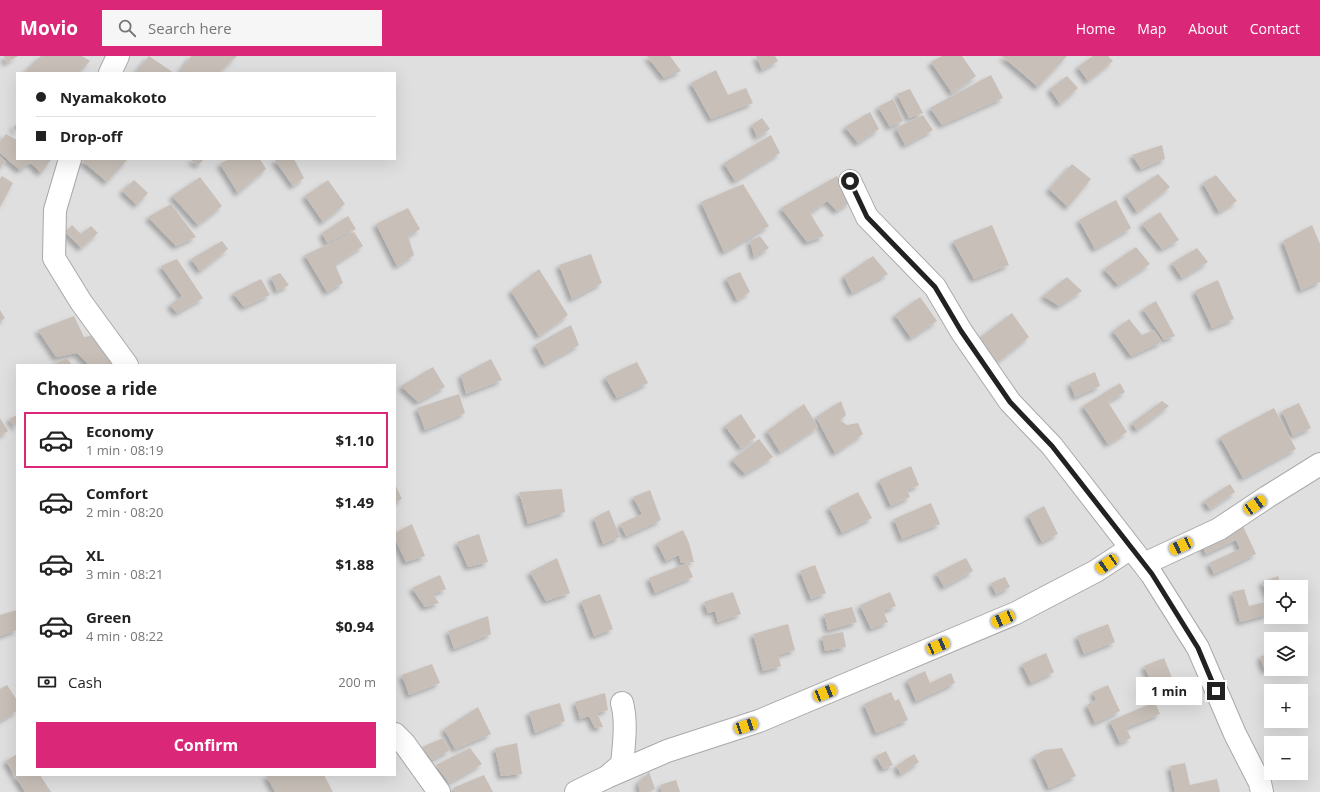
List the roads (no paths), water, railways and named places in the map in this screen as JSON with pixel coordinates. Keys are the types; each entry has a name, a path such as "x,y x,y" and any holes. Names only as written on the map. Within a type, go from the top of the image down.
{"street":[{"path":"110,72 118,56"},
{"path":"70,160 55,210 54,258 80,302 126,364"},
{"path":"850,181 867,217 935,287 961,331 1010,402 1052,446 1152,574 1198,648 1235,734 1260,783 1262,792"},
{"path":"576,792 667,751 759,721 1016,613 1096,571 1219,529 1320,464"},
{"path":"607,777 622,764 625,727 625,713 622,703"},
{"path":"396,735 404,743 440,792"}]}
